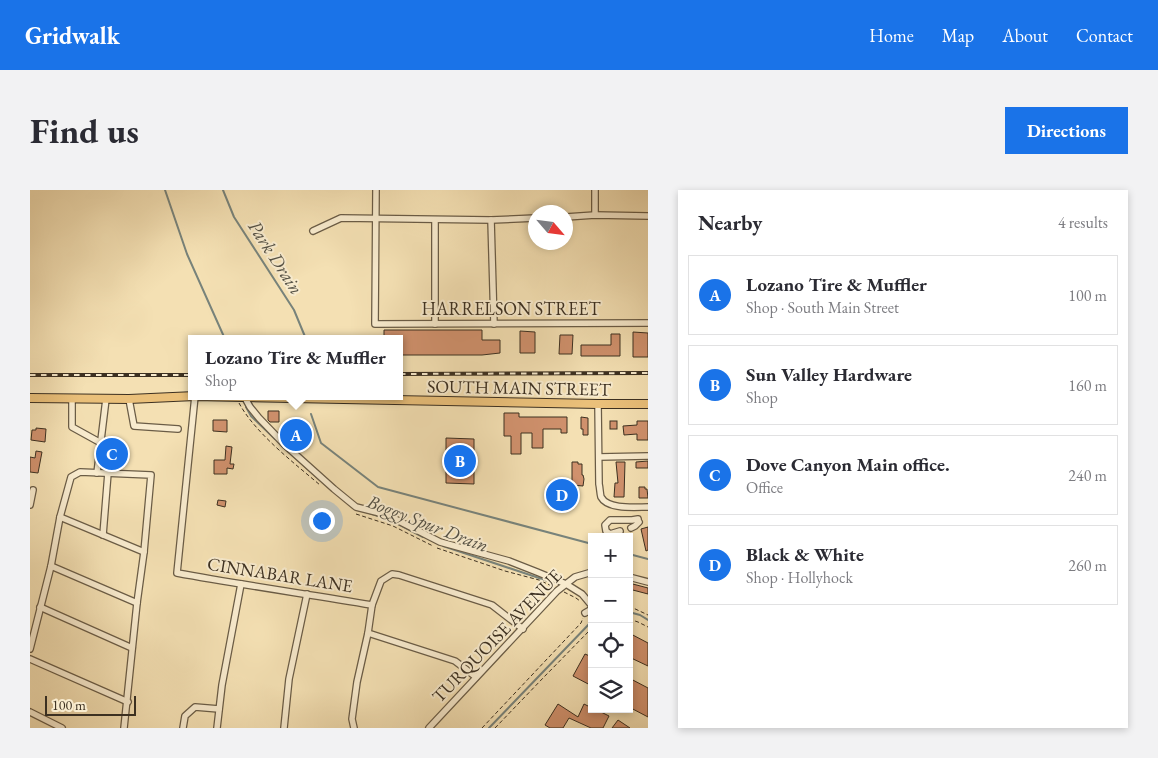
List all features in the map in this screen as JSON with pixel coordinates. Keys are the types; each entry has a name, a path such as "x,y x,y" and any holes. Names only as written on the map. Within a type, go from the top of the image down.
{"main road":[{"name":"SOUTH MAIN STREET","path":"30,398 129,399 188,396"},
{"name":"SOUTH MAIN STREET","path":"363,400 648,404"}],"street":[{"path":"376,190 376,219"},
{"path":"595,190 595,215"},
{"path":"573,217 648,216"},
{"path":"313,231 341,218 435,220 528,218"},
{"name":"HARRELSON STREET","path":"376,219 375,324 648,323"},
{"path":"435,220 435,324"},
{"path":"491,220 494,324"},
{"path":"72,398 72,426 101,443"},
{"path":"97,472 106,399"},
{"path":"129,399 134,426 178,429"},
{"name":"CINNABAR LANE","path":"195,400 177,573 372,605 381,580 392,574 399,575 492,605 523,628"},
{"path":"247,400 259,418 285,444 334,489 356,506 395,519 440,542 510,561 566,584 582,594 588,602"},
{"path":"598,404 599,484 601,496 607,503 625,507 648,507"},
{"path":"599,457 648,456"},
{"path":"30,649 71,477 80,472 151,475 124,728"},
{"path":"103,535 108,473"},
{"path":"30,505 33,490"},
{"path":"60,517 144,552"},
{"path":"620,531 610,534 606,530 605,525 610,520 638,521 631,528"},
{"path":"51,566 136,603"},
{"name":"TURQUOISE AVENUE","path":"429,728 559,590 575,577 588,573"},
{"path":"633,578 648,582"},
{"path":"217,728 225,667 241,584"},
{"path":"284,728 289,679 307,594"},
{"path":"354,728 352,719 357,682 372,605"},
{"path":"40,607 132,648"},
{"path":"368,633 455,661 476,677"},
{"path":"30,659 128,702"},
{"path":"183,728 185,716 195,707 219,709"},
{"path":"30,712 62,728"}],"path":[{"path":"238,400 245,415 281,452 321,486"},
{"path":"351,510 356,514 393,526 441,550 539,580 576,598 582,603 585,613 581,623 482,728"},
{"path":"633,608 648,615"},
{"path":"633,620 648,627"},
{"path":"495,728 588,632"}],"building":[{"path":"384,330 482,330 482,340 500,340 500,353 482,355 403,355 403,335 384,335"},
{"path":"520,331 535,332 535,353 520,353"},
{"path":"633,332 648,333 648,357 633,357"},
{"path":"611,334 620,334 620,356 581,356 581,345 611,345"},
{"path":"560,335 573,335 572,354 559,354"},
{"path":"268,411 279,411 279,422 270,422 268,420"},
{"path":"504,413 519,413 519,417 567,417 567,433 561,433 561,429 543,429 543,448 532,448 532,433 521,433 521,454 511,454 511,436 504,436"},
{"path":"581,417 588,418 588,435 583,435"},
{"path":"213,420 227,420 227,432 213,431"},
{"path":"610,421 617,421 617,429 610,429"},
{"path":"637,421 648,421 648,440 637,440 637,434 624,435 623,426 637,425"},
{"path":"36,428 46,429 45,442 31,440 32,430 36,430"},
{"path":"297,428 300,436 293,438 290,431"},
{"path":"446,438 474,439 474,484 446,483"},
{"path":"226,446 232,447 230,464 234,464 233,469 227,468 227,474 214,474 214,460 225,460"},
{"path":"36,451 42,452 38,473 30,472 30,457 35,458"},
{"path":"108,451 116,451 116,462 108,462"},
{"path":"648,461 648,468 636,468 636,462"},
{"path":"572,462 582,464 583,486 572,485"},
{"path":"616,462 625,462 624,497 614,497 615,483 618,483"},
{"path":"639,487 647,489 648,498 639,498"},
{"path":"559,490 567,491 566,500 558,500"},
{"path":"218,500 226,501 225,507 217,505"},
{"path":"648,527 648,550 646,551 641,529"},
{"path":"633,584 648,588 648,594 633,590"},
{"path":"633,635 648,643 648,666 633,659"},
{"path":"585,654 588,655 588,684 573,676"},
{"path":"633,680 648,688 648,717 633,709"},
{"path":"558,704 578,717 584,704 588,706 588,713 603,713 609,716 603,728 591,728 569,718 563,728 550,728 545,725"},
{"path":"618,720 630,728 612,728"}],"waterway":[{"name":"Boggy Spur Drain","path":"165,190 187,254 223,335"},
{"name":"Park Drain","path":"223,190 234,217 294,310 304,335"},
{"name":"Boggy Spur Drain","path":"246,407 251,416 275,439"},
{"name":"Park Drain","path":"311,414 321,443 378,487 588,543"},
{"name":"Boggy Spur Drain","path":"291,454 321,481"},
{"name":"Boggy Spur Drain","path":"366,512 378,516"},
{"name":"Boggy Spur Drain","path":"398,524 423,537"},
{"name":"Boggy Spur Drain","path":"443,546 548,581"},
{"name":"Park Drain","path":"633,555 648,559"},
{"path":"633,613 648,620"},
{"path":"489,728 590,623"}],"railway":[{"path":"403,374 648,373"},
{"path":"30,375 188,375"}],"place":[{"name":"Lozano Tire & Muffler","path":"296,435"},
{"name":"Dove Canyon Main office.","path":"112,454"},
{"name":"Sun Valley Hardware","path":"460,461"},
{"name":"Black & White","path":"562,495"}]}
